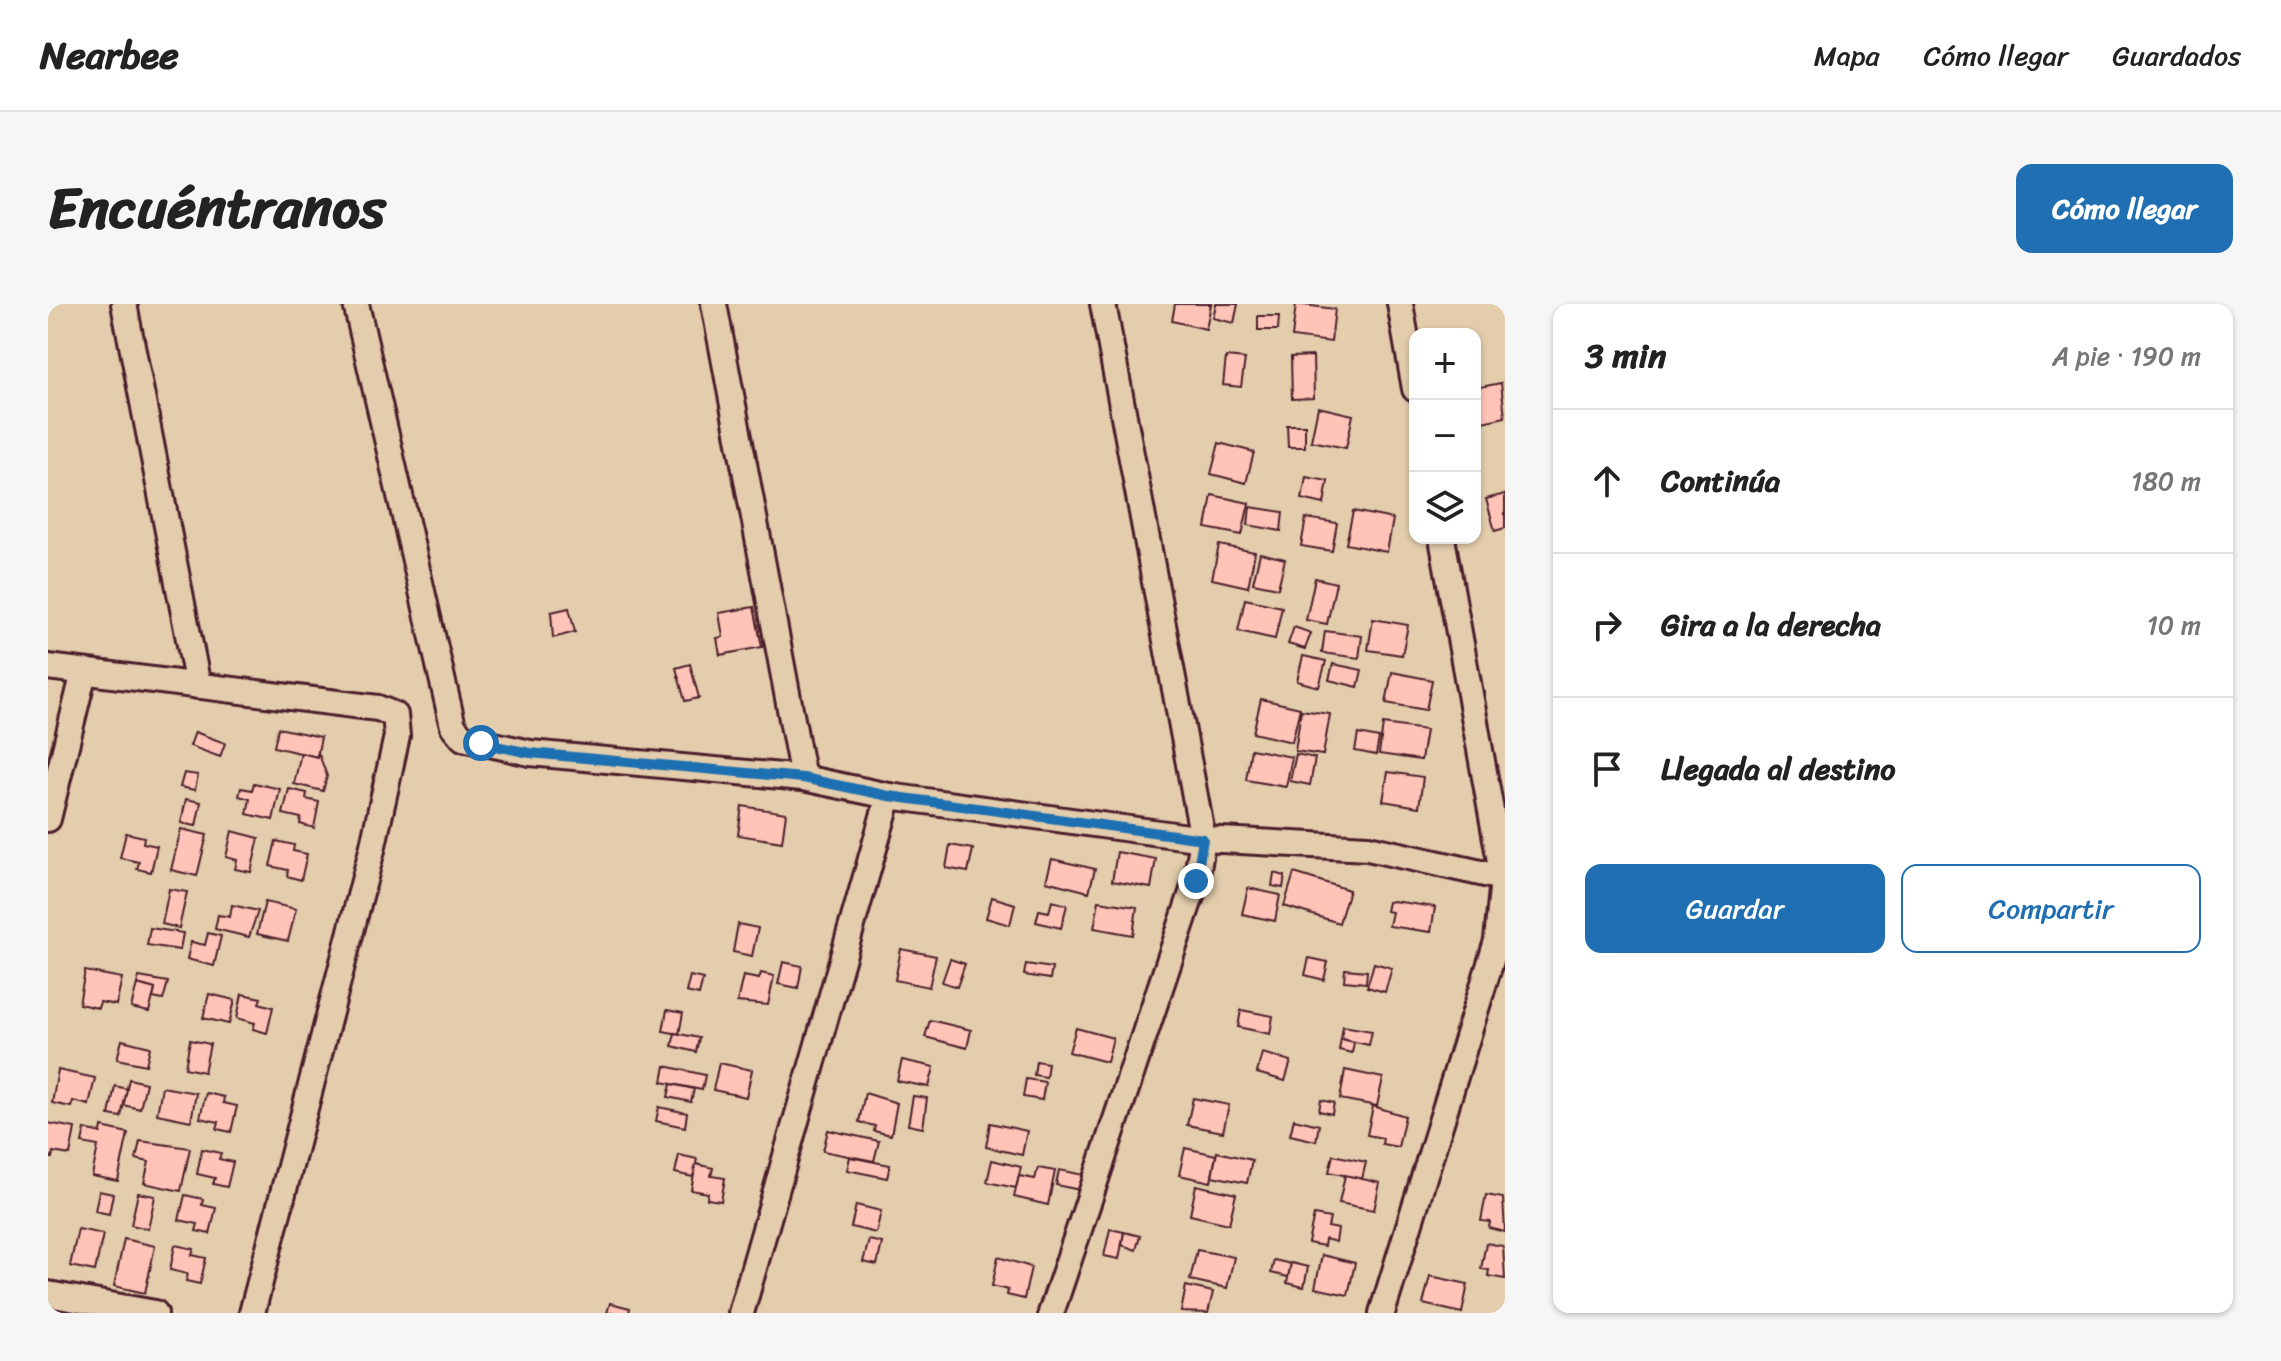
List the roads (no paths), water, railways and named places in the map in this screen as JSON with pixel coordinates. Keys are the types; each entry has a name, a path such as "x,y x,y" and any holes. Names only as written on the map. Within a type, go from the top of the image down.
{"street":[{"path":"124,304 198,686"},
{"path":"356,304 453,726 463,738 530,753 803,778 889,796 1203,839 1368,848 1503,878"},
{"path":"714,304 803,778"},
{"path":"1051,1313 1196,881 1203,839 1103,304"},
{"path":"1400,304 1409,355"},
{"path":"1382,1313 1497,941 1503,878 1443,544"},
{"path":"48,667 378,708 395,715 397,723 372,850 252,1313"},
{"path":"48,819 84,672"},
{"path":"741,1313 889,796"},
{"path":"48,1294 155,1313"}]}
